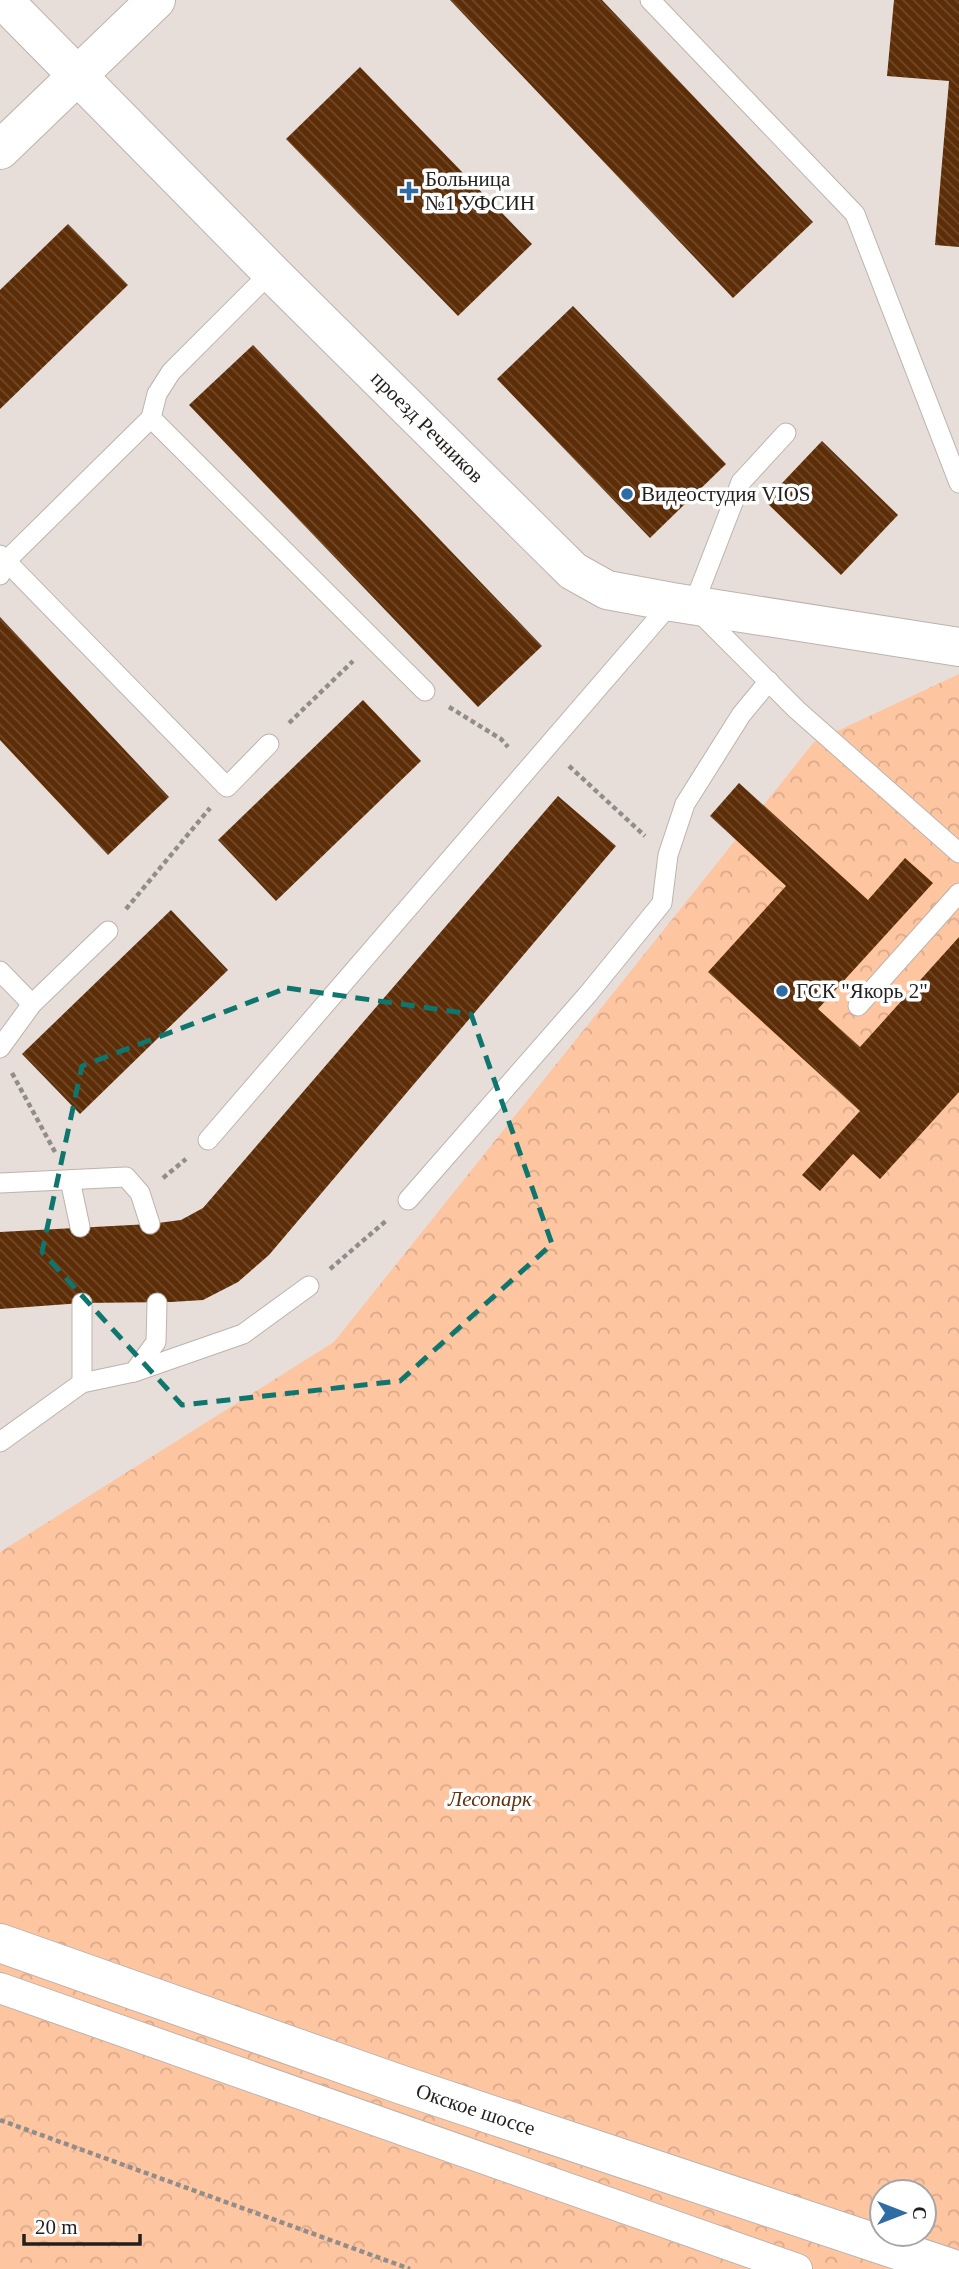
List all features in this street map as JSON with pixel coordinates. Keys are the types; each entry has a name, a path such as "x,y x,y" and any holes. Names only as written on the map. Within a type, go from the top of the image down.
{"street":[{"name":"проезд Речников","path":"3,0 271,272 573,571 607,590 959,648"},
{"path":"0,150 156,0"},
{"name":"Окское шоссе","path":"0,1943 415,2089 954,2269"},
{"path":"0,1988 797,2269"}],"lane":[{"path":"650,0 855,214 959,482"},
{"path":"269,744 227,787 2,563 151,418 157,394 171,372 271,272"},
{"path":"151,418 425,691"},
{"path":"208,1140 682,604 741,482 786,433"},
{"path":"682,604 959,853"},
{"path":"408,1200 588,994 662,903 668,855 685,804 741,715 769,681"},
{"path":"858,1006 959,894"},
{"path":"3,1056 32,1004 108,931"},
{"path":"0,971 32,1004"},
{"path":"0,1183 126,1177 140,1193 150,1224"},
{"path":"70,1180 80,1227"},
{"path":"0,1442 82,1383 134,1372 243,1334 309,1286"},
{"path":"82,1303 82,1383"},
{"path":"134,1372 156,1342 157,1303"}],"path":[{"path":"269,744 354,659"},
{"path":"461,715 501,739"},
{"path":"582,779 636,828"},
{"path":"108,931 227,787"},
{"path":"3,1056 70,1180"},
{"path":"309,1286 359,1246 408,1200"},
{"path":"0,2120 410,2269"}],"highlighted area":[{"path":"287,988 471,1014 552,1244 400,1381 182,1405 42,1252 82,1066"}],"green space":[{"name":"Лесопарк","path":"959,674 959,2269 0,2269 0,1552 334,1342 814,742"}],"building":[{"path":"450,0 602,0 813,222 733,298"},
{"path":"894,0 959,0 959,247 935,245 949,81 887,76"},
{"name":"Больница №1 УФСИН","path":"360,67 532,244 458,316 286,139"},
{"path":"68,224 128,285 0,409 0,290"},
{"path":"573,306 726,464 650,538 497,379"},
{"path":"253,345 542,646 478,707 189,405"},
{"path":"822,441 898,515 841,575 765,501"},
{"path":"0,617 169,797 108,855 0,740"},
{"path":"363,700 421,761 276,901 218,840"},
{"name":"ГСК \"Якорь 2\"","path":"739,783 868,900 905,858 933,883 818,1009 860,1047 959,937 959,1092 880,1179 853,1154 820,1191 802,1175 860,1111 708,972 786,886 710,816"},
{"path":"558,796 616,846 269,1255 238,1282 203,1300 82,1303 0,1309 0,1232 150,1224 181,1220 203,1208"},
{"path":"171,910 228,970 80,1114 22,1054"}],"place":[{"name":"Больница №1 УФСИН","path":"409,191"},
{"name":"Видеостудия VIOS","path":"627,494"},
{"name":"ГСК \"Якорь 2\"","path":"782,991"}]}
